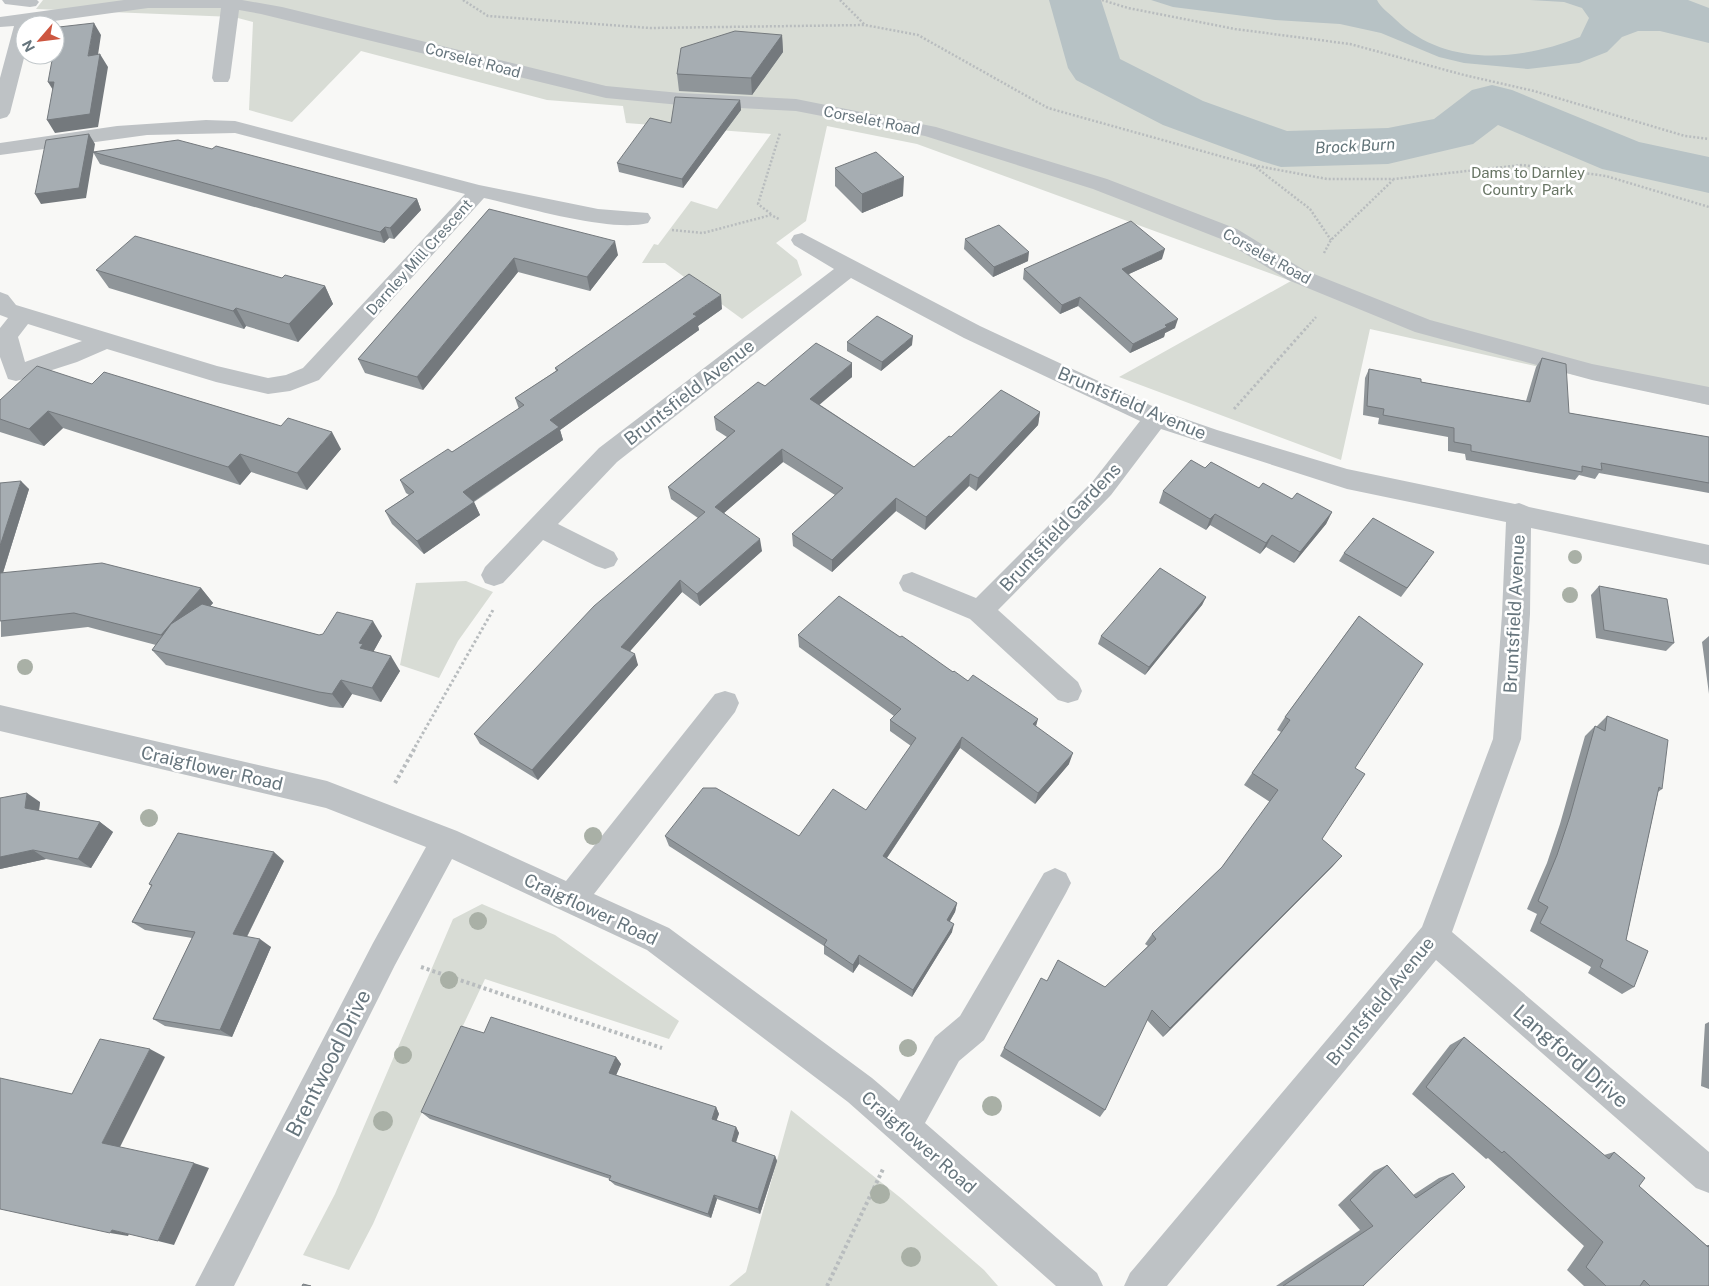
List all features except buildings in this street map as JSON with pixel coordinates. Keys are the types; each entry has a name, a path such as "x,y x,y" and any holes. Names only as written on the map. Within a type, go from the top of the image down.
{"street":[{"path":"0,113 28,11 11,0"},
{"name":"Corselet Road","path":"0,22 28,11 151,2 199,1 231,4 300,16 606,92 680,99 788,104 929,131 1100,184 1229,234 1296,275 1423,326 1592,372 1709,396"},
{"path":"222,78 231,4"},
{"name":"Darnley Mill Crescent","path":"0,149 171,126 235,126 478,191 311,374 290,383 268,386 216,374 8,310 0,300"},
{"path":"478,191 598,216 641,218"},
{"name":"Bruntsfield Avenue","path":"802,240 849,268 972,332 1156,418 1209,437 1347,479 1518,513 1708,560"},
{"name":"Bruntsfield Avenue","path":"494,575 608,455 849,268"},
{"path":"24,314 6,336 16,373 69,356 106,340"},
{"name":"Bruntsfield Gardens","path":"980,611 1102,488 1156,418"},
{"name":"Bruntsfield Avenue","path":"1143,1286 1434,937 1507,739 1516,614 1518,513"},
{"path":"539,526 604,559"},
{"path":"912,583 980,611 1068,691"},
{"path":"570,899 725,703"},
{"name":"Craigflower Road","path":"0,718 327,795 446,841 658,939 860,1090 1084,1286"},
{"name":"Brentwood Drive","path":"214,1286 384,954 446,841"},
{"path":"903,1128 947,1049 972,1028 1055,883"},
{"name":"Langford Drive","path":"1434,937 1709,1175"}],"path":[{"path":"463,0 488,16 650,28 865,25 918,35 1048,108 1252,165 1327,179 1394,179 1522,165 1606,176 1709,207"},
{"path":"840,0 865,25"},
{"path":"1102,0 1128,8 1236,30 1302,36 1350,44 1464,76 1534,91 1685,136 1709,139"},
{"path":"788,104 758,204 772,215 807,235 802,240"},
{"path":"1252,165 1310,209 1332,240"},
{"path":"1310,281 1332,240 1394,179"},
{"path":"641,218 676,232 702,232 772,215"},
{"path":"1209,437 1338,292"},
{"path":"377,815 501,595 494,575"},
{"path":"384,954 662,1048"},
{"path":"827,1286 903,1128"}],"green space":[{"name":"Dams to Darnley Country Park","path":"43,0 1709,0 1709,405 1370,329 1341,460 1119,377 1291,281 917,144 827,126 806,221 776,243 797,260 802,275 742,319 665,263 642,263 654,244 658,245 691,201 717,209 771,134 626,123 623,106 547,100 361,51 292,122 249,110 253,22 234,17 36,9"},
{"path":"466,581 493,592 458,641 439,678 400,665 416,583"},
{"path":"482,904 555,935 679,1021 669,1039 485,979 419,1119 373,1224 349,1270 303,1255 335,1194 453,919"},
{"path":"791,1110 902,1199 984,1270 998,1286 729,1286 746,1272"}],"shaded area":[{"path":"1151,0 1377,0 1385,10 1415,35 1437,46 1460,53 1508,55 1557,45 1580,37 1589,18 1582,8 1564,2 1530,0 1688,0 1709,8 1709,43 1660,31 1638,31 1622,37 1607,52 1579,63 1528,69 1464,63 1439,57 1381,33 1340,24 1275,20 1173,7"}],"waterway":[{"name":"Brock Burn","path":"1075,0 1095,68 1183,113 1281,149 1388,146 1453,132 1492,102 1623,156 1709,175"}]}
